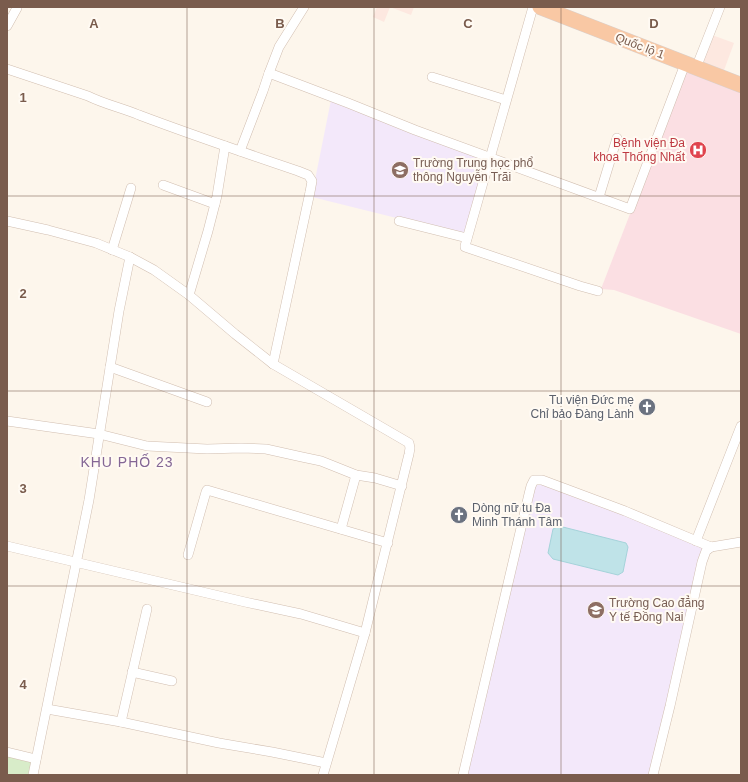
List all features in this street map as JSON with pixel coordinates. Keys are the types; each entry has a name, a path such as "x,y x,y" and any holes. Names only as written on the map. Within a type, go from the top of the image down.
{"highway":[{"name":"Quốc lộ 1","path":"540,7 741,85"}],"street":[{"path":"240,151 279,47 304,7"},
{"path":"532,7 465,247 573,284 598,291"},
{"path":"269,74 348,103 415,130 630,209 691,66 720,7"},
{"path":"7,26 17,8"},
{"path":"7,69 88,96 225,146 298,170 308,175 312,181 310,192 273,364"},
{"path":"432,77 506,100"},
{"path":"599,197 617,138"},
{"path":"188,295 208,231 217,196 225,146"},
{"path":"162,184 215,204"},
{"path":"112,250 131,188"},
{"path":"7,221 96,243 130,257 154,270 188,295 273,364 409,443 410,448 402,486 365,633 323,775"},
{"path":"399,221 467,238"},
{"path":"34,775 89,500 119,311 130,257"},
{"path":"110,367 207,402"},
{"path":"7,420 99,434 146,446 208,449 266,449 321,461 356,474 402,486"},
{"path":"696,541 741,426"},
{"path":"340,529 356,474"},
{"path":"463,775 529,494 534,480 542,480 625,511 711,547"},
{"path":"188,555 208,490 388,543"},
{"path":"653,775 702,562 706,551 711,547 741,542"},
{"path":"7,546 301,614 365,633"},
{"path":"121,722 147,608"},
{"path":"132,672 172,681"},
{"path":"47,709 121,722 219,743 326,763"},
{"path":"7,752 36,759"}],"shaded area":[{"path":"377,7 390,7 384,22 373,17"},
{"path":"390,7 414,7 411,15"},
{"path":"712,35 734,43 723,73 700,65"},
{"name":"Bệnh viện Đa khoa Thống Nhất","path":"686,69 741,90 741,334 614,290 601,289"},
{"name":"Trường Trung học phổ thông Nguyễn Trãi","path":"331,100 487,159 465,235 312,197"},
{"name":"Trường Cao đẳng Y tế Đồng Nai","path":"542,482 706,548 650,775 465,775 536,483"}],"green space":[{"path":"7,755 33,761 31,775 7,775"}],"water":[{"path":"559,526 626,543 628,547 623,572 618,575 553,559 548,553 553,529"}],"place":[{"name":"Bệnh viện Đa khoa Thống Nhất","path":"698,150"},
{"name":"Trường Trung học phổ thông Nguyễn Trãi","path":"400,170"},
{"name":"Tu viện Đức mẹ Chỉ bảo Đàng Lành","path":"647,407"},
{"name":"Dòng nữ tu Đa Minh Thánh Tâm","path":"459,515"},
{"name":"Trường Cao đẳng Y tế Đồng Nai","path":"596,610"}],"district":[{"name":"KHU PHỐ 23","path":"127,462"}]}
